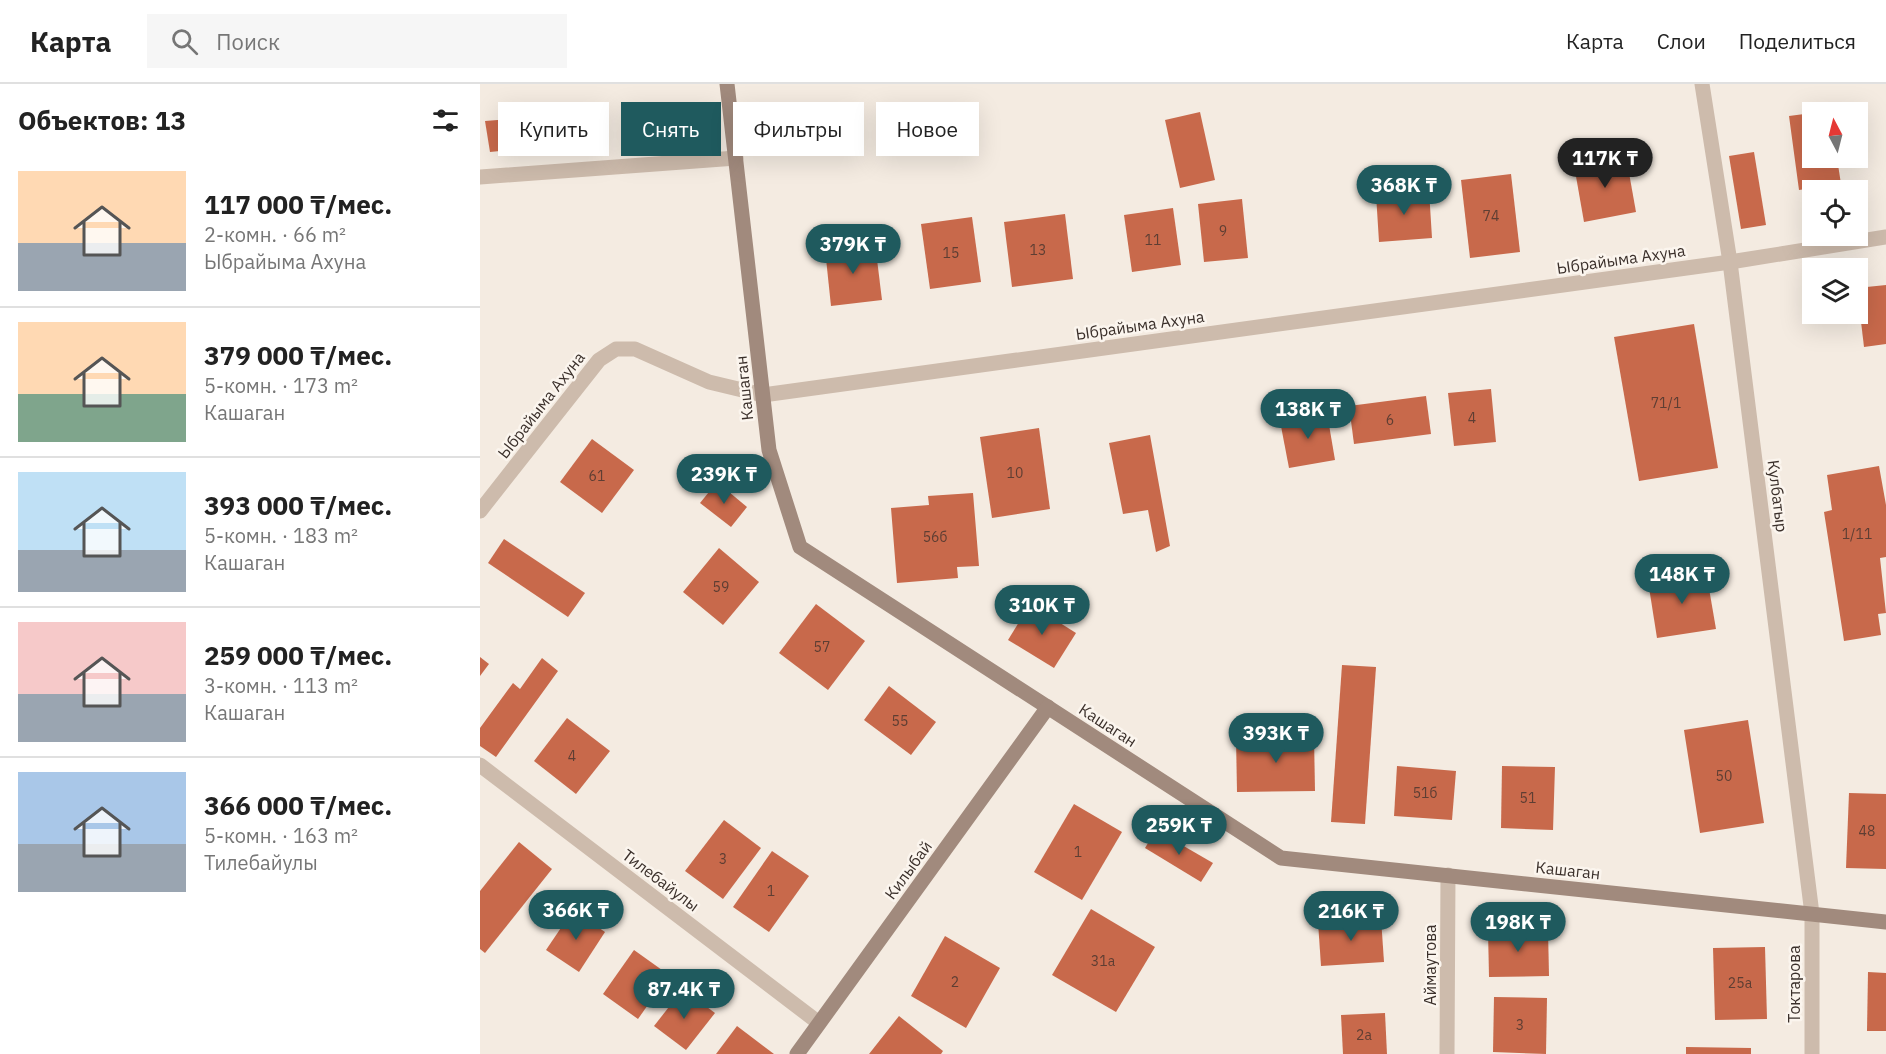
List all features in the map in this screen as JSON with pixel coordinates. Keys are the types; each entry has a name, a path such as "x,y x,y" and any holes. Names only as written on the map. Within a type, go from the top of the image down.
{"street":[{"name":"Кашаган","path":"727,84 769,450 800,547 1281,858 1886,922"},
{"name":"Кулбатыр","path":"1702,84 1730,262 1812,914"},
{"path":"480,177 736,158"},
{"name":"Ыбрайыма Ахуна","path":"480,511 600,360 616,349 635,349 709,382 763,395 1730,262 1886,237"},
{"name":"Килыбай","path":"797,1054 1048,707"},
{"name":"Тилебайулы","path":"480,765 819,1023"},
{"name":"Аймаутова","path":"1447,1054 1448,875"},
{"name":"Токтарова","path":"1812,914 1812,1054"}],"building":[{"path":"1200,112 1215,180 1180,188 1165,120"},
{"path":"1802,114 1802,168 1839,168 1840,180 1802,180 1802,190 1799,190 1789,116"},
{"path":"498,120 498,151 490,152 485,121"},
{"path":"1754,152 1766,225 1741,229 1729,156"},
{"path":"1626,156 1636,212 1584,222 1574,165"},
{"path":"1511,174 1520,252 1470,258 1461,180"},
{"path":"1429,190 1432,238 1379,242 1376,194"},
{"path":"1242,199 1248,258 1204,262 1198,204"},
{"path":"1173,208 1181,265 1132,272 1124,215"},
{"path":"1065,214 1073,279 1012,287 1004,222"},
{"path":"972,217 981,282 930,289 921,224"},
{"path":"875,243 882,300 831,306 825,249"},
{"path":"1886,285 1886,344 1864,347 1861,324 1868,324 1868,287"},
{"path":"1694,324 1718,468 1639,481 1614,337"},
{"path":"1491,389 1496,442 1454,446 1448,393"},
{"path":"1426,396 1431,434 1354,444 1349,406"},
{"path":"1327,413 1335,460 1289,468 1280,421"},
{"path":"1039,428 1050,509 992,518 980,437"},
{"path":"1150,435 1170,546 1156,552 1148,510 1123,514 1109,443"},
{"path":"592,439 634,470 602,513 560,482"},
{"path":"1879,466 1886,505 1886,557 1880,558 1886,613 1878,614 1881,635 1844,641 1824,512 1832,510 1827,475"},
{"path":"717,482 747,507 731,527 700,503"},
{"path":"973,493 979,566 957,567 958,578 897,583 891,508 929,505 928,496"},
{"path":"504,539 585,593 568,617 488,563"},
{"path":"719,548 759,582 723,625 683,592"},
{"path":"1706,571 1716,629 1657,638 1648,581"},
{"path":"816,604 865,641 828,690 779,653"},
{"path":"1030,604 1076,633 1054,668 1008,640"},
{"path":"480,657 489,664 480,676"},
{"path":"542,658 558,671 496,757 480,746 480,728 513,683 520,689"},
{"path":"1342,665 1376,667 1365,824 1331,822"},
{"path":"889,686 936,722 911,755 864,720"},
{"path":"567,718 610,751 576,794 534,761"},
{"path":"1748,720 1764,823 1700,833 1684,730"},
{"path":"1314,736 1315,791 1237,792 1236,737"},
{"path":"1397,766 1456,771 1452,820 1394,816"},
{"path":"1502,766 1555,767 1553,830 1501,828"},
{"path":"1849,793 1886,794 1886,869 1846,868"},
{"path":"1074,804 1122,832 1082,900 1034,872"},
{"path":"724,820 761,848 723,899 685,871"},
{"path":"1156,830 1213,863 1201,882 1145,848"},
{"path":"519,842 552,869 485,953 480,949 480,891"},
{"path":"772,851 809,876 769,932 733,907"},
{"path":"1091,909 1155,947 1116,1012 1052,975"},
{"path":"573,910 605,932 579,972 546,950"},
{"path":"1381,918 1384,962 1321,966 1318,922"},
{"path":"1548,929 1549,976 1489,977 1488,930"},
{"path":"945,936 1000,968 966,1028 911,996"},
{"path":"1765,947 1767,1019 1715,1020 1713,948"},
{"path":"634,950 669,975 638,1019 603,994"},
{"path":"1868,972 1886,973 1886,1031 1867,1031"},
{"path":"683,989 715,1013 686,1050 654,1026"},
{"path":"1494,997 1547,998 1546,1054 1493,1052"},
{"path":"1385,1013 1387,1054 1343,1054 1341,1015"},
{"path":"899,1016 943,1051 941,1054 869,1054"},
{"path":"737,1026 774,1054 716,1054"},
{"path":"1686,1047 1751,1048 1751,1054 1686,1054"}]}
